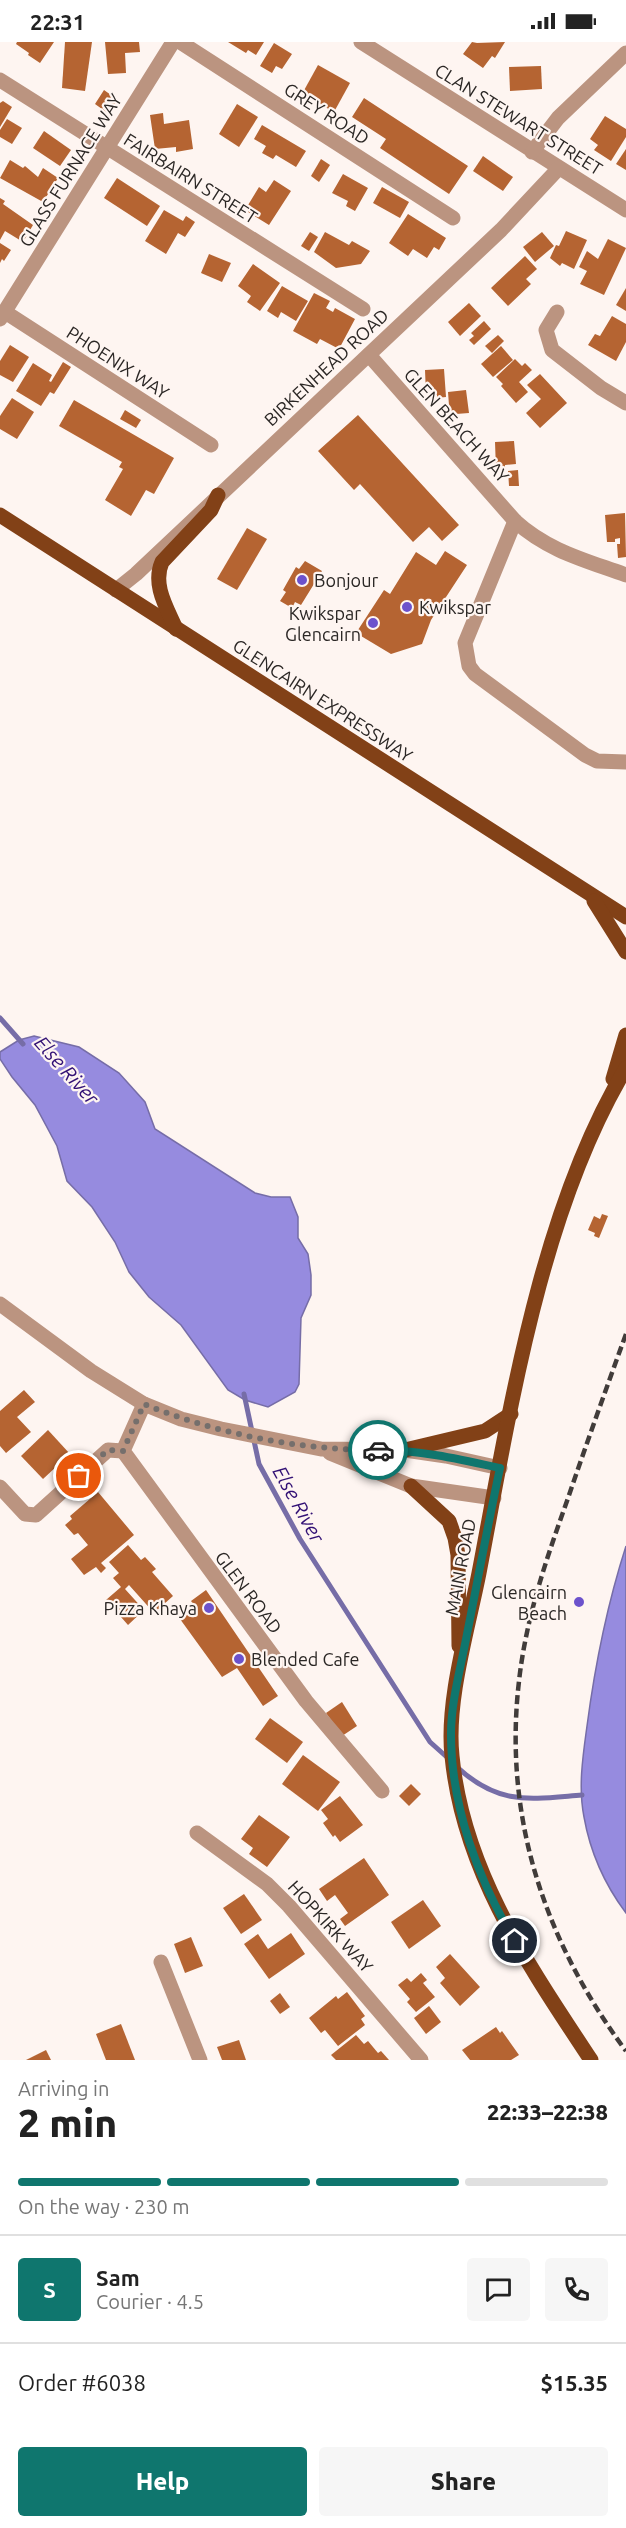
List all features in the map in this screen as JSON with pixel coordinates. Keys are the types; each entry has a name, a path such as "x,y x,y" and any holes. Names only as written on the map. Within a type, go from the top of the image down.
{"main road":[{"path":"176,629 160,590 159,570 162,562 211,510 218,495"},
{"name":"GLENCAIRN EXPRESSWAY","path":"0,515 626,917"},
{"path":"590,895 626,952"},
{"path":"607,1100 626,1035"},
{"name":"MAIN ROAD","path":"591,2060 504,1922 477,1865 464,1821 452,1757 452,1716 511,1414 548,1258 562,1213 607,1100 626,1068"},
{"path":"405,1450 485,1431 511,1414"},
{"path":"411,1486 448,1521 455,1538 458,1555 459,1676"}],"street":[{"name":"GLASS FURNACE WAY","path":"2,315 173,42"},
{"name":"GREY ROAD","path":"180,42 453,218"},
{"name":"CLAN STEWART STREET","path":"361,42 626,210"},
{"path":"532,152 558,118 626,52"},
{"name":"FAIRBAIRN STREET","path":"0,80 363,309"},
{"name":"BIRKENHEAD ROAD","path":"116,590 136,574 501,230 559,168"},
{"path":"557,312 546,330 552,350 626,404"},
{"name":"PHOENIX WAY","path":"2,315 211,445"},
{"name":"GLEN BEACH WAY","path":"369,355 515,521 533,537 553,548 626,575"},
{"path":"515,521 465,643 469,666 475,674 585,755 597,761 626,762"},
{"path":"0,1304 91,1371 144,1404 181,1419 321,1449 405,1450 500,1468"},
{"path":"0,1487 25,1515 36,1515 116,1450 144,1404"},
{"path":"321,1449 411,1486 494,1498"},
{"name":"GLEN ROAD","path":"116,1450 306,1701 382,1791"},
{"name":"HOPKIRK WAY","path":"196,1833 267,1884 289,1906 421,2060"},
{"path":"161,1962 200,2060"}],"water":[{"path":"34,1036 79,1047 119,1073 145,1102 155,1129 255,1193 271,1197 290,1197 298,1217 298,1238 308,1254 311,1275 311,1295 301,1318 299,1384 295,1392 268,1407 245,1400 228,1390 181,1325 149,1297 129,1272 115,1242 92,1207 67,1181 57,1146 35,1105 0,1059 0,1052 19,1040"},
{"path":"626,1546 626,1913 611,1891 594,1855 582,1806 581,1783 585,1737 598,1658 607,1613"}],"building":[{"path":"17,42 54,42 40,63 28,55 29,53 16,44"},
{"path":"65,42 92,42 85,91 62,88"},
{"path":"105,42 139,42 140,52 125,53 126,73 108,74"},
{"path":"228,42 264,42 256,55 248,50 246,53"},
{"path":"472,42 505,42 495,58 492,56 483,68 463,54"},
{"path":"274,43 292,54 282,69 276,66 272,73 260,66"},
{"path":"318,65 350,83 334,112 302,94"},
{"path":"541,66 542,89 510,91 509,67"},
{"path":"104,90 118,100 108,114 103,110 108,103 102,109 95,104"},
{"path":"364,98 468,166 449,194 380,148 386,139 352,117"},
{"path":"3,101 12,107 0,127 0,103"},
{"path":"237,104 258,117 239,147 219,134"},
{"path":"163,113 164,124 189,120 193,149 176,152 176,147 155,149 150,115"},
{"path":"605,116 626,129 626,137 611,161 594,150 598,145 590,139"},
{"path":"7,119 22,128 12,144 0,137 0,130"},
{"path":"262,125 306,151 296,167 276,155 273,159 262,153 266,146 254,139"},
{"path":"44,131 71,150 60,166 33,148"},
{"path":"626,149 626,170 616,164"},
{"path":"483,156 513,177 503,191 473,171"},
{"path":"321,159 330,165 319,182 311,176"},
{"path":"10,160 23,168 25,166 38,177 43,168 58,178 43,202 0,178"},
{"path":"343,174 368,188 355,211 346,206 348,201 332,193"},
{"path":"117,178 160,206 147,226 104,198"},
{"path":"274,180 291,191 269,225 245,210 259,187 266,192"},
{"path":"382,187 409,202 400,218 373,203"},
{"path":"0,198 5,201 3,204 33,225 23,242 5,231 0,240"},
{"path":"164,210 183,221 186,216 195,222 185,237 178,233 166,254 145,241"},
{"path":"408,214 446,238 439,250 434,247 427,258 413,249 408,256 389,243"},
{"path":"566,231 587,240 574,269 562,263 560,266 550,258"},
{"path":"310,232 318,237 309,251 301,246"},
{"path":"325,232 349,245 352,241 370,251 361,264 336,268 314,252"},
{"path":"542,232 554,246 535,262 523,247"},
{"path":"608,239 626,248 604,295 580,284 587,271 579,267 587,251 598,259"},
{"path":"0,243 11,250 0,263"},
{"path":"209,254 231,263 222,282 201,273"},
{"path":"525,256 537,269 526,279 531,284 508,306 491,288"},
{"path":"253,264 280,283 260,311 247,302 251,296 238,286"},
{"path":"282,286 308,301 296,321 281,312 278,318 267,311"},
{"path":"626,288 626,311 616,305"},
{"path":"314,293 330,301 326,308 333,312 335,308 355,319 339,349 320,339 317,344 293,331"},
{"path":"469,303 481,316 460,336 448,322"},
{"path":"612,316 626,324 626,342 616,361 588,345 595,334 600,336"},
{"path":"484,321 491,329 474,345 469,340 474,336 471,333"},
{"path":"498,335 504,341 492,353 485,346"},
{"path":"10,345 29,357 13,382 0,375 0,361"},
{"path":"501,346 513,360 493,377 481,364"},
{"path":"515,359 522,366 525,363 532,370 519,382 528,392 516,403 496,377"},
{"path":"63,362 71,367 54,394 50,392 41,406 16,391 33,363 52,375 49,381 51,382"},
{"path":"444,369 446,397 437,398 437,395 426,395 425,370"},
{"path":"540,374 567,403 540,428 526,413 541,399 527,385"},
{"path":"466,390 469,413 456,414 456,418 450,419 448,392"},
{"path":"12,398 34,412 17,439 0,429 0,416"},
{"path":"74,400 174,458 154,494 146,490 131,516 105,500 123,469 119,467 122,462 59,426"},
{"path":"125,410 141,420 136,428 120,419"},
{"path":"358,415 459,525 442,541 429,527 413,542 360,484 354,490 318,451"},
{"path":"514,441 516,464 505,465 505,469 496,470 495,442"},
{"path":"518,470 519,486 509,486 508,471"},
{"path":"625,513 626,557 618,558 617,544 620,544 620,538 615,539 615,542 607,542 605,515"},
{"path":"247,528 267,539 237,590 217,579"},
{"name":"Kwikspar","path":"445,551 467,565 431,620 422,644 391,654 356,633 384,590 390,594 416,552 436,565"},
{"name":"Bonjour","path":"305,561 322,571 301,605 295,602 292,608 280,601 286,592 283,590 296,567 299,569"},
{"path":"602,1214 608,1216 599,1238 588,1230 594,1216 600,1219"},
{"path":"24,1390 35,1402 17,1417 31,1432 6,1453 0,1446 0,1411"},
{"path":"48,1430 70,1454 43,1479 21,1456"},
{"path":"98,1492 134,1535 101,1563 106,1568 101,1573 96,1567 84,1575 71,1559 88,1545 78,1533 74,1535 65,1525 72,1519 70,1516"},
{"path":"128,1545 141,1560 145,1557 156,1569 152,1572 173,1596 154,1613 129,1585 125,1589 144,1610 128,1625 106,1600 121,1587 113,1578 119,1573 109,1562"},
{"path":"206,1590 278,1696 263,1706 237,1668 222,1677 180,1619 197,1609 191,1601"},
{"path":"342,1702 357,1726 342,1736 326,1713"},
{"path":"270,1718 303,1742 287,1763 255,1739"},
{"path":"303,1755 340,1782 318,1811 282,1784"},
{"path":"411,1784 421,1794 409,1806 399,1796"},
{"path":"340,1796 363,1825 340,1842 335,1835 333,1837 323,1823 328,1819 321,1810"},
{"path":"259,1815 290,1837 267,1867 249,1854 253,1848 241,1839"},
{"path":"364,1858 389,1895 345,1926 340,1919 348,1913 335,1895 327,1901 319,1889"},
{"path":"244,1894 262,1920 241,1934 223,1908"},
{"path":"423,1900 441,1926 409,1949 391,1922"},
{"path":"291,1933 305,1954 269,1979 244,1944 258,1934 268,1949"},
{"path":"191,1937 203,1966 185,1973 174,1944"},
{"path":"450,1954 480,1987 460,2006 440,1983 445,1978 436,1967"},
{"path":"421,1973 427,1980 423,1983 435,1997 416,2012 407,2002 410,1999 398,1985 407,1978 411,1982"},
{"path":"347,1992 365,2016 361,2019 365,2025 338,2046 325,2030 321,2033 309,2018 336,1996 338,1999"},
{"path":"280,1993 290,2007 280,2014 270,2001"},
{"path":"429,2006 441,2022 426,2034 414,2018"},
{"path":"121,2024 135,2060 106,2060 96,2034"},
{"path":"496,2027 500,2033 502,2031 519,2055 511,2060 470,2060 462,2050"},
{"path":"356,2035 364,2044 368,2041 378,2053 381,2051 389,2060 336,2060 331,2055"},
{"path":"239,2040 246,2060 222,2060 217,2047"},
{"path":"46,2050 51,2060 26,2060"}],"waterway":[{"name":"Else River","path":"0,1018 23,1044"},
{"name":"Else River","path":"244,1394 259,1464 300,1539 430,1742 449,1759"},
{"name":"Else River","path":"457,1767 472,1780 501,1794 531,1798 582,1795"}],"railway":[{"path":"626,1334 544,1567 522,1658 516,1731 518,1781 524,1829 536,1876 552,1922 573,1966 597,2009 626,2051"}],"way so far":[{"path":"79,1476 108,1450 123,1451 144,1404 181,1419 321,1449 378,1450"}],"place":[{"name":"Bonjour","path":"302,580"},
{"name":"Kwikspar","path":"407,607"},
{"name":"Kwikspar Glencairn","path":"373,623"},
{"name":"Glencairn Beach","path":"579,1602"},
{"name":"Pizza Khaya","path":"209,1608"},
{"name":"Blended Cafe","path":"239,1659"}],"route":[{"path":"378,1450 405,1450 446,1456 500,1468 459,1676 451,1731 452,1757 464,1821 477,1865 515,1941"}]}
